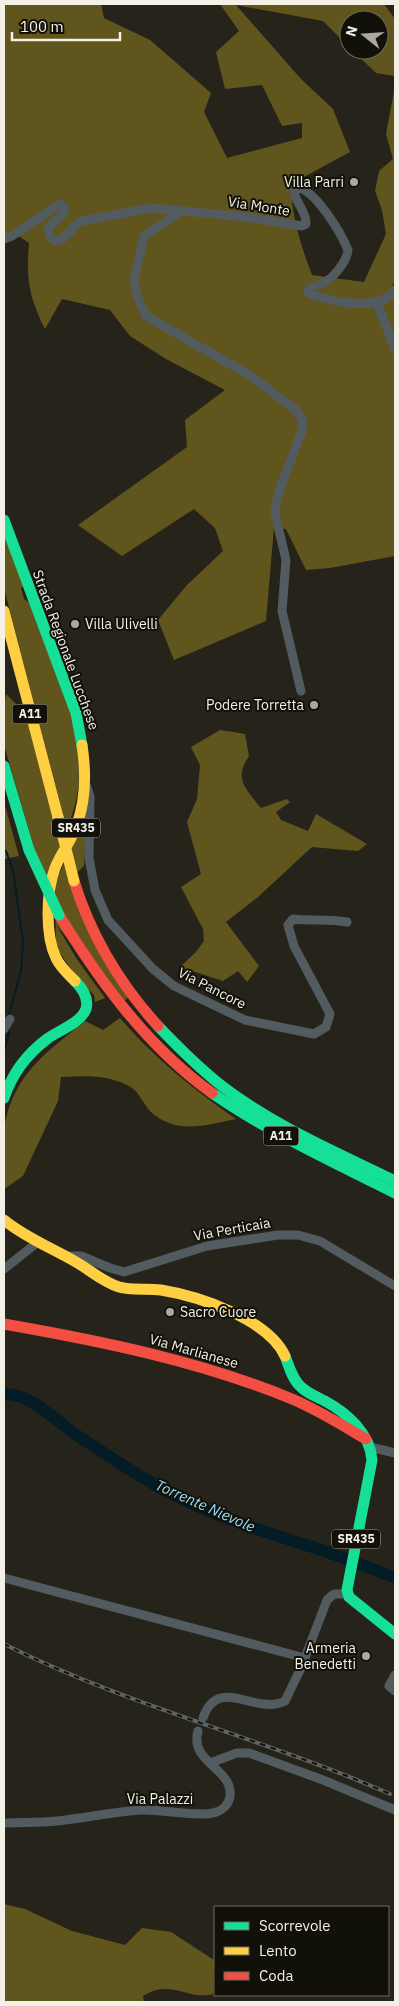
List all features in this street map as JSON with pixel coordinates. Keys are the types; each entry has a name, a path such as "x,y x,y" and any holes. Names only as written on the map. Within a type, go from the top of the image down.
{"main road":[{"name":"Strada Regionale Lucchese","path":"4,520 76,713 84,748 84,780 77,825 51,880 49,912 54,955 65,972 83,990 87,997 83,1016 48,1038 31,1054 17,1070 7,1086 4,1098"},
{"name":"A11","path":"4,611 74,881 91,927 114,968 141,1004 188,1055 228,1090 261,1112 395,1181"},
{"name":"A11","path":"4,766 29,850 59,915 87,962 120,1006 147,1036 189,1074 224,1101 270,1129 395,1193"},
{"path":"4,1220 16,1230 67,1256 119,1287 184,1294 202,1300 264,1331 280,1346 297,1385 340,1408 358,1426 368,1443"},
{"name":"Via Marlianese","path":"4,1324 122,1347 234,1378 303,1404 368,1443"},
{"name":"SR435","path":"348,1594 347,1579 372,1460 368,1443"},
{"path":"348,1594 373,1618 395,1634"}],"street":[{"name":"Via Monte","path":"4,239 12,236 58,204 63,206 65,210 62,216 48,230 51,238 57,241 64,239 76,224 86,220 151,208 246,217 302,226 306,224 306,219 294,192 295,187 300,187 328,214 348,250 332,276 323,283 310,287 308,293 349,302 377,303"},
{"path":"182,211 144,236 134,280 137,296 146,316 251,376 297,411 303,422 301,436 281,486 275,507 286,560 282,611 301,691"},
{"path":"395,290 377,303 395,349"},
{"name":"Via Pancore","path":"84,780 90,798 89,858 95,890 108,920 153,969 174,986 245,1020 314,1034 326,1027 330,1014 297,952 288,925 293,918 310,920 332,919 346,922"},
{"path":"4,1029 10,1019"},
{"name":"Via Perticaia","path":"67,1256 82,1256 124,1272 207,1246 278,1235 298,1236 320,1241 395,1286"},
{"path":"4,1269 38,1242"},
{"path":"368,1443 395,1453"},
{"path":"4,1578 305,1658"},
{"path":"202,1718 208,1705 220,1698 230,1697 269,1704 283,1702 288,1697 305,1658 327,1600 334,1594 348,1594"},
{"path":"395,1675 388,1686 395,1691"},
{"name":"Via Palazzi","path":"4,1823 57,1821 141,1810 214,1813 225,1808 230,1797 229,1785 197,1747 198,1731"},
{"path":"210,1763 237,1753 249,1753 323,1780 395,1810"},
{"path":"218,1771 224,1758"}],"shaded area":[{"path":"4,4 101,4 104,18 150,40 211,93 204,112 227,158 302,138 302,123 282,126 262,85 225,89 216,52 239,31 220,4 384,4 388,10 339,10 339,37 323,21 236,5 301,79 333,109 350,152 291,184 291,196 297,230 312,275 364,282 386,234 382,210 375,191 379,171 393,159 386,134 395,86 395,279 390,293 395,300 395,556 330,568 306,570 286,529 274,527 266,621 174,660 158,620 187,585 223,551 215,528 194,509 122,556 78,525 187,447 185,420 225,390 166,359 130,336 110,310 62,299 45,329 35,307 30,288 28,267 29,243 17,235 4,235"},
{"path":"389,11 395,19 395,76 376,73 362,60 389,60"},
{"path":"4,533 24,586 21,588 24,599 30,603 57,671 72,718 77,742 79,766 76,801 47,879 35,851 4,745 4,706 6,694 27,715 64,818 4,588"},
{"path":"220,730 245,734 249,756 242,771 243,784 261,808 287,799 290,802 276,812 281,820 308,831 316,814 367,844 358,851 312,847 258,897 226,922 259,966 247,982 238,971 223,981 180,967 196,952 204,941 203,929 181,887 201,874 187,822 197,799 200,765 191,747"},
{"path":"4,802 19,856 4,859"},
{"path":"87,814 84,866 69,880 129,997 123,1002 57,926 76,958 105,998 95,1002 94,995 76,977 56,947 55,883"},
{"path":"120,1018 147,1047 175,1072 236,1119 192,1126 171,1124 151,1112 136,1091 121,1082 95,1077 61,1077 58,1101 23,1176 4,1189 4,1128 15,1093 23,1079 44,1055 85,1021 103,1030"},
{"path":"4,1904 25,1909 72,1931 125,1945 142,1928 171,1932 214,1960 213,1994 196,1995 171,1989 162,1989 143,1996 144,2002 4,2002"}],"waterway":[{"path":"6,851 13,870 23,942 21,971 9,1015"},
{"path":"4,1052 9,1033 8,1028"},
{"name":"Torrente Nievole","path":"4,1394 15,1395 34,1403 69,1430 123,1465 156,1486 187,1502 246,1525 328,1552 395,1577"}],"railway":[{"path":"4,1644 98,1686 342,1774 390,1794"}],"traffic: fast":[{"path":"4,520 76,713 82,745"},
{"path":"4,766 29,850"},
{"path":"29,850 59,915"},
{"path":"4,1098 16,1073 33,1051 47,1039 74,1023 83,1014 87,1005 86,997 75,981"},
{"path":"158,1026 205,1072 263,1114 306,1138 395,1181"},
{"path":"212,1093 279,1134 395,1193"},
{"path":"285,1356 298,1384 306,1391 341,1411 356,1425 367,1441 372,1460 347,1590 349,1597 395,1634"}],"traffic: slow":[{"path":"4,611 58,817"},
{"path":"75,981 62,967 52,949 48,926 48,901 55,868 75,830 82,805 85,775 82,745"},
{"path":"58,817 74,881"},
{"path":"4,1220 21,1232 113,1285 129,1289 156,1289 176,1293 230,1311 264,1331 285,1356"}],"traffic: jam":[{"path":"74,881 89,921 108,958 131,993 158,1026"},
{"path":"59,915 91,965 127,1012 167,1055 212,1093"},
{"path":"4,1324 113,1345 222,1374 302,1403 366,1439"}],"place":[{"name":"Villa Parri","path":"354,182"},
{"name":"Villa Ulivelli","path":"75,624"},
{"name":"Podere Torretta","path":"314,705"},
{"name":"Sacro Cuore","path":"170,1312"},
{"name":"Armeria Benedetti","path":"366,1656"}]}
